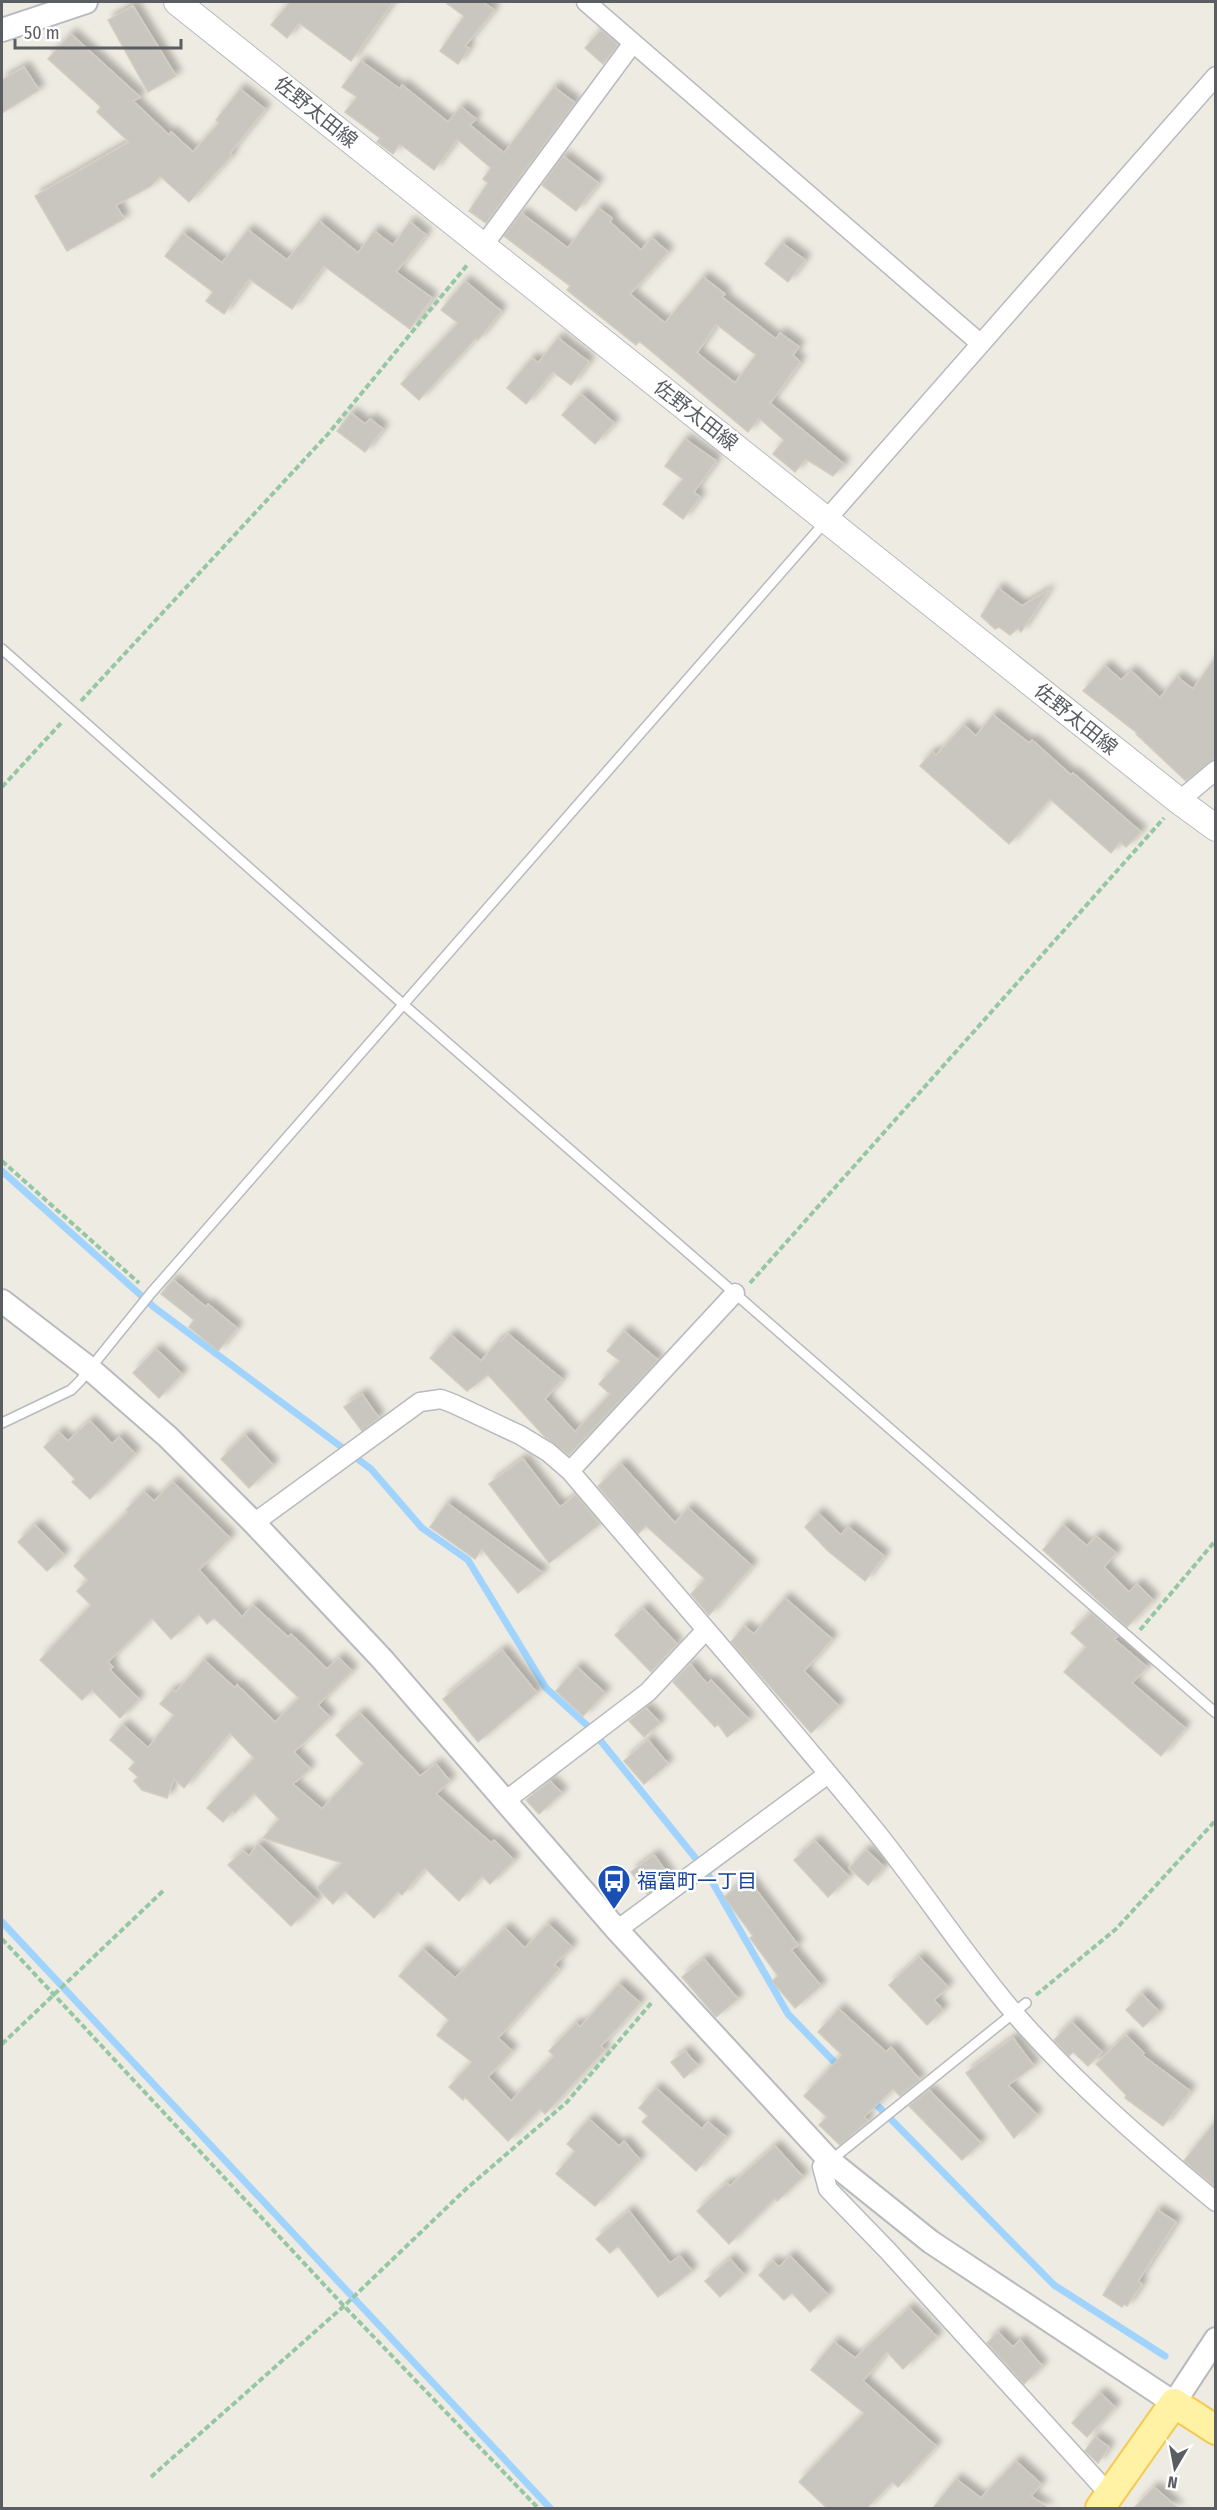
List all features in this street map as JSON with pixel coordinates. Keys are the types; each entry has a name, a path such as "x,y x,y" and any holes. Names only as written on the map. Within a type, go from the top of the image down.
{"main road":[{"name":"佐野太田線","path":"177,2 1215,828"},
{"path":"1105,2501 1174,2403 1215,2430"}],"street":[{"path":"2,30 86,2"},
{"path":"586,2 981,344"},
{"path":"483,246 633,43"},
{"path":"827,519 1215,76"},
{"path":"1179,801 1215,770"},
{"path":"570,1471 737,1294"},
{"path":"2,1301 89,1368 168,1437 254,1523 382,1659 618,1930 830,2162 931,2242 1174,2403 1215,2338"},
{"path":"254,1523 420,1402 441,1399 539,1446 570,1471 828,1774 1020,2008 1071,2075 1155,2152 1215,2202"},
{"path":"505,1801 648,1692 706,1630"},
{"path":"618,1930 828,1774"},
{"path":"830,2162 822,2167 828,2188 888,2251 1105,2501"}],"lane":[{"path":"2,1423 71,1390 151,1293 827,519"},
{"path":"2,649 404,1005 1215,1713"},
{"path":"830,2162 1020,2008"}],"path":[{"path":"2,787 328,434 483,246"},
{"path":"737,1294 1179,801"},
{"path":"2,1161 151,1293"},
{"path":"1132,1640 1215,1540"},
{"path":"1020,2008 1116,1929 1215,1820"},
{"path":"2,2044 163,1891"},
{"path":"2,1939 344,2306 538,2508"},
{"path":"151,2477 344,2306 466,2189 567,2102 667,1985"}],"building":[{"path":"290,2 393,2 351,61 299,23 287,38 271,25"},
{"path":"445,2 483,2 494,10 465,46 469,48 458,64 440,51 464,16"},
{"path":"133,6 176,76 148,92 108,20"},
{"path":"601,30 618,45 603,64 585,48"},
{"path":"71,34 140,97 133,101 169,135 171,132 193,152 219,123 216,120 240,89 265,109 230,153 232,155 189,202 160,176 151,186 116,205 124,219 67,251 35,196 129,142 97,112 101,107 48,59"},
{"path":"361,61 400,89 402,85 448,122 461,107 476,119 470,125 504,153 554,87 575,103 486,223 469,211 488,183 483,179 491,168 457,139 434,170 400,144 393,154 377,142 380,138 345,112 357,97 342,87"},
{"path":"24,67 39,90 2,113 2,80"},
{"path":"563,156 598,183 576,211 542,185"},
{"path":"598,208 612,218 610,222 641,250 652,238 668,252 630,294 665,323 703,277 725,294 722,297 776,339 780,333 799,347 793,355 800,362 770,403 844,464 833,476 806,459 795,472 773,454 784,440 759,418 748,432 639,341 636,345 567,290 570,286 504,236 521,213 568,248","holes":["716,324 756,355 735,383 697,353"]},
{"path":"319,221 358,253 374,231 393,245 410,222 426,235 396,272 432,298 410,329 324,266 292,309 249,279 224,314 206,301 213,292 165,256 183,233 222,263 248,230 287,260"},
{"path":"782,243 805,260 788,282 765,264"},
{"path":"465,281 501,311 478,340 476,338 419,400 401,384 458,323 441,310"},
{"path":"558,338 589,362 571,385 553,372 526,404 507,388 532,358 538,363"},
{"path":"581,394 614,423 595,444 562,415"},
{"path":"351,413 365,424 370,419 383,429 365,452 337,431"},
{"path":"685,439 716,461 694,492 700,497 683,519 663,504 683,479 665,466"},
{"path":"998,588 1022,606 1049,590 1021,632 1018,628 1010,635 999,627 995,629 981,616"},
{"path":"1215,658 1215,758 1186,781 1137,733 1083,691 1105,666 1121,680 1131,671 1160,698 1177,677 1193,689"},
{"path":"993,715 1029,743 1032,740 1141,832 1126,847 1120,842 1111,853 1050,799 1009,844 920,766 932,752 936,755 964,725 976,736"},
{"path":"173,1280 237,1328 218,1351 189,1327 194,1320 161,1294"},
{"path":"624,1331 658,1360 569,1455 545,1437 488,1375 467,1391 430,1358 451,1335 481,1361 499,1340 501,1342 508,1334 562,1379 545,1399 575,1432 610,1394 599,1384 620,1361 607,1351"},
{"path":"156,1349 182,1374 159,1398 133,1373"},
{"path":"362,1394 379,1418 362,1431 344,1407"},
{"path":"90,1421 112,1444 119,1437 135,1454 90,1499 72,1482 75,1479 44,1447 59,1432 68,1441"},
{"path":"245,1435 273,1465 249,1488 221,1459"},
{"path":"523,1459 560,1507 576,1495 600,1524 549,1563 489,1484"},
{"path":"621,1464 675,1523 688,1508 752,1566 709,1615 691,1594 705,1579 646,1526 638,1534 598,1486"},
{"path":"173,1482 230,1538 199,1570 242,1617 253,1605 288,1637 291,1634 327,1669 339,1658 352,1671 318,1705 330,1717 294,1752 310,1769 293,1784 322,1809 364,1764 336,1735 360,1713 420,1776 436,1764 450,1781 436,1794 491,1843 494,1840 514,1860 490,1884 482,1876 459,1901 425,1868 402,1895 398,1892 374,1918 345,1891 333,1904 317,1888 342,1863 263,1838 279,1819 254,1793 223,1822 207,1808 254,1758 230,1733 184,1788 174,1779 167,1798 142,1790 134,1781 138,1777 129,1769 135,1762 110,1740 123,1725 148,1748 174,1715 160,1704 172,1690 176,1692 204,1660 235,1688 237,1685 275,1722 299,1698 214,1618 207,1624 199,1614 171,1639 152,1618 108,1662 113,1667 110,1670 139,1699 120,1718 92,1690 82,1700 40,1660 91,1605 77,1591 88,1580 74,1566 128,1512 126,1510 144,1492 154,1501"},
{"path":"447,1503 543,1573 518,1593 482,1549 475,1559 430,1527"},
{"path":"818,1513 841,1535 848,1527 884,1556 865,1581 828,1551 805,1527"},
{"path":"35,1525 64,1555 47,1571 18,1542"},
{"path":"1063,1525 1087,1546 1096,1536 1116,1553 1104,1567 1129,1592 1137,1584 1153,1600 1127,1627 1043,1550"},
{"path":"785,1598 832,1639 804,1671 839,1706 811,1733 731,1642 744,1626 754,1634"},
{"path":"643,1608 677,1644 651,1672 615,1635"},
{"path":"1091,1613 1118,1636 1114,1639 1147,1667 1132,1683 1185,1728 1161,1756 1064,1672 1086,1647 1071,1633"},
{"path":"502,1650 537,1693 478,1742 443,1699"},
{"path":"690,1664 707,1684 711,1680 749,1720 727,1737 718,1724 715,1727 673,1682"},
{"path":"577,1667 605,1693 583,1716 556,1691"},
{"path":"646,1708 660,1723 644,1737 629,1721"},
{"path":"648,1740 668,1764 644,1784 624,1761"},
{"path":"550,1781 562,1793 539,1814 526,1800"},
{"path":"815,1841 849,1877 828,1897 794,1860"},
{"path":"258,1844 317,1900 291,1926 228,1865 243,1851 249,1856"},
{"path":"866,1850 884,1867 868,1885 849,1868"},
{"path":"654,1855 670,1877 647,1894 631,1872"},
{"path":"748,1879 798,1945 791,1950 821,1986 795,2008 772,1981 778,1976 750,1938 753,1936 724,1897"},
{"path":"548,1924 572,1947 554,1965 559,1969 498,2038 512,2051 488,2077 511,2101 554,2056 549,2051 576,2023 580,2027 619,1984 640,2003 601,2046 605,2050 545,2114 540,2109 508,2141 465,2097 463,2100 449,2087 472,2062 437,2035 449,2020 399,1976 423,1949 455,1978 505,1928 525,1948"},
{"path":"919,1957 948,1987 934,2000 943,2010 927,2025 889,1985"},
{"path":"704,1959 738,1999 716,2017 682,1977"},
{"path":"1142,1994 1159,2012 1143,2027 1126,2010"},
{"path":"839,2009 886,2052 891,2047 920,2080 900,2096 893,2089 864,2117 868,2121 840,2145 819,2125 827,2117 804,2096 842,2055 818,2032"},
{"path":"1072,2022 1102,2052 1088,2066 1073,2052 1069,2056 1054,2040"},
{"path":"1126,2035 1144,2053 1142,2055 1190,2091 1163,2126 1125,2098 1126,2095 1096,2064"},
{"path":"1013,2038 1034,2066 1008,2085 1037,2115 1014,2138 966,2073"},
{"path":"685,2051 698,2066 684,2078 671,2062"},
{"path":"656,2088 702,2129 708,2122 726,2137 696,2171 642,2122 648,2116 639,2108"},
{"path":"929,2090 981,2143 962,2160 909,2106"},
{"path":"589,2119 619,2146 624,2141 640,2160 595,2206 556,2174 575,2151 567,2144"},
{"path":"1215,2122 1215,2187 1184,2161"},
{"path":"775,2146 803,2177 777,2201 775,2198 729,2244 697,2211 727,2183 730,2186"},
{"path":"1157,2210 1176,2222 1138,2281 1142,2284 1127,2306 1124,2304 1122,2307 1103,2295"},
{"path":"629,2211 670,2263 680,2256 692,2271 658,2297 618,2246 610,2253 596,2239"},
{"path":"790,2256 828,2295 810,2312 792,2293 784,2300 759,2275 773,2261 779,2267"},
{"path":"730,2259 744,2275 720,2297 705,2281"},
{"path":"909,2308 937,2337 903,2369 887,2352 863,2381 936,2446 898,2487 892,2482 867,2508 827,2508 799,2482 864,2413 811,2370 834,2342 855,2358"},
{"path":"998,2332 1013,2347 1020,2340 1042,2366 1024,2384 987,2343"},
{"path":"1100,2393 1115,2407 1087,2437 1072,2423"},
{"path":"1095,2437 1109,2447 1098,2463 1085,2451"},
{"path":"1016,2461 1041,2484 1031,2496 1048,2508 933,2508 956,2479 981,2498"},
{"path":"1154,2487 1178,2508 1134,2508"}],"waterway":[{"path":"2,1171 155,1308 371,1469 422,1528 468,1560 546,1688 591,1729 706,1871 788,2014 841,2069"},
{"path":"2,1922 550,2508"},
{"path":"870,2098 1054,2285 1165,2356"}],"place":[{"name":"福富町一丁目","path":"614,1910"}]}
